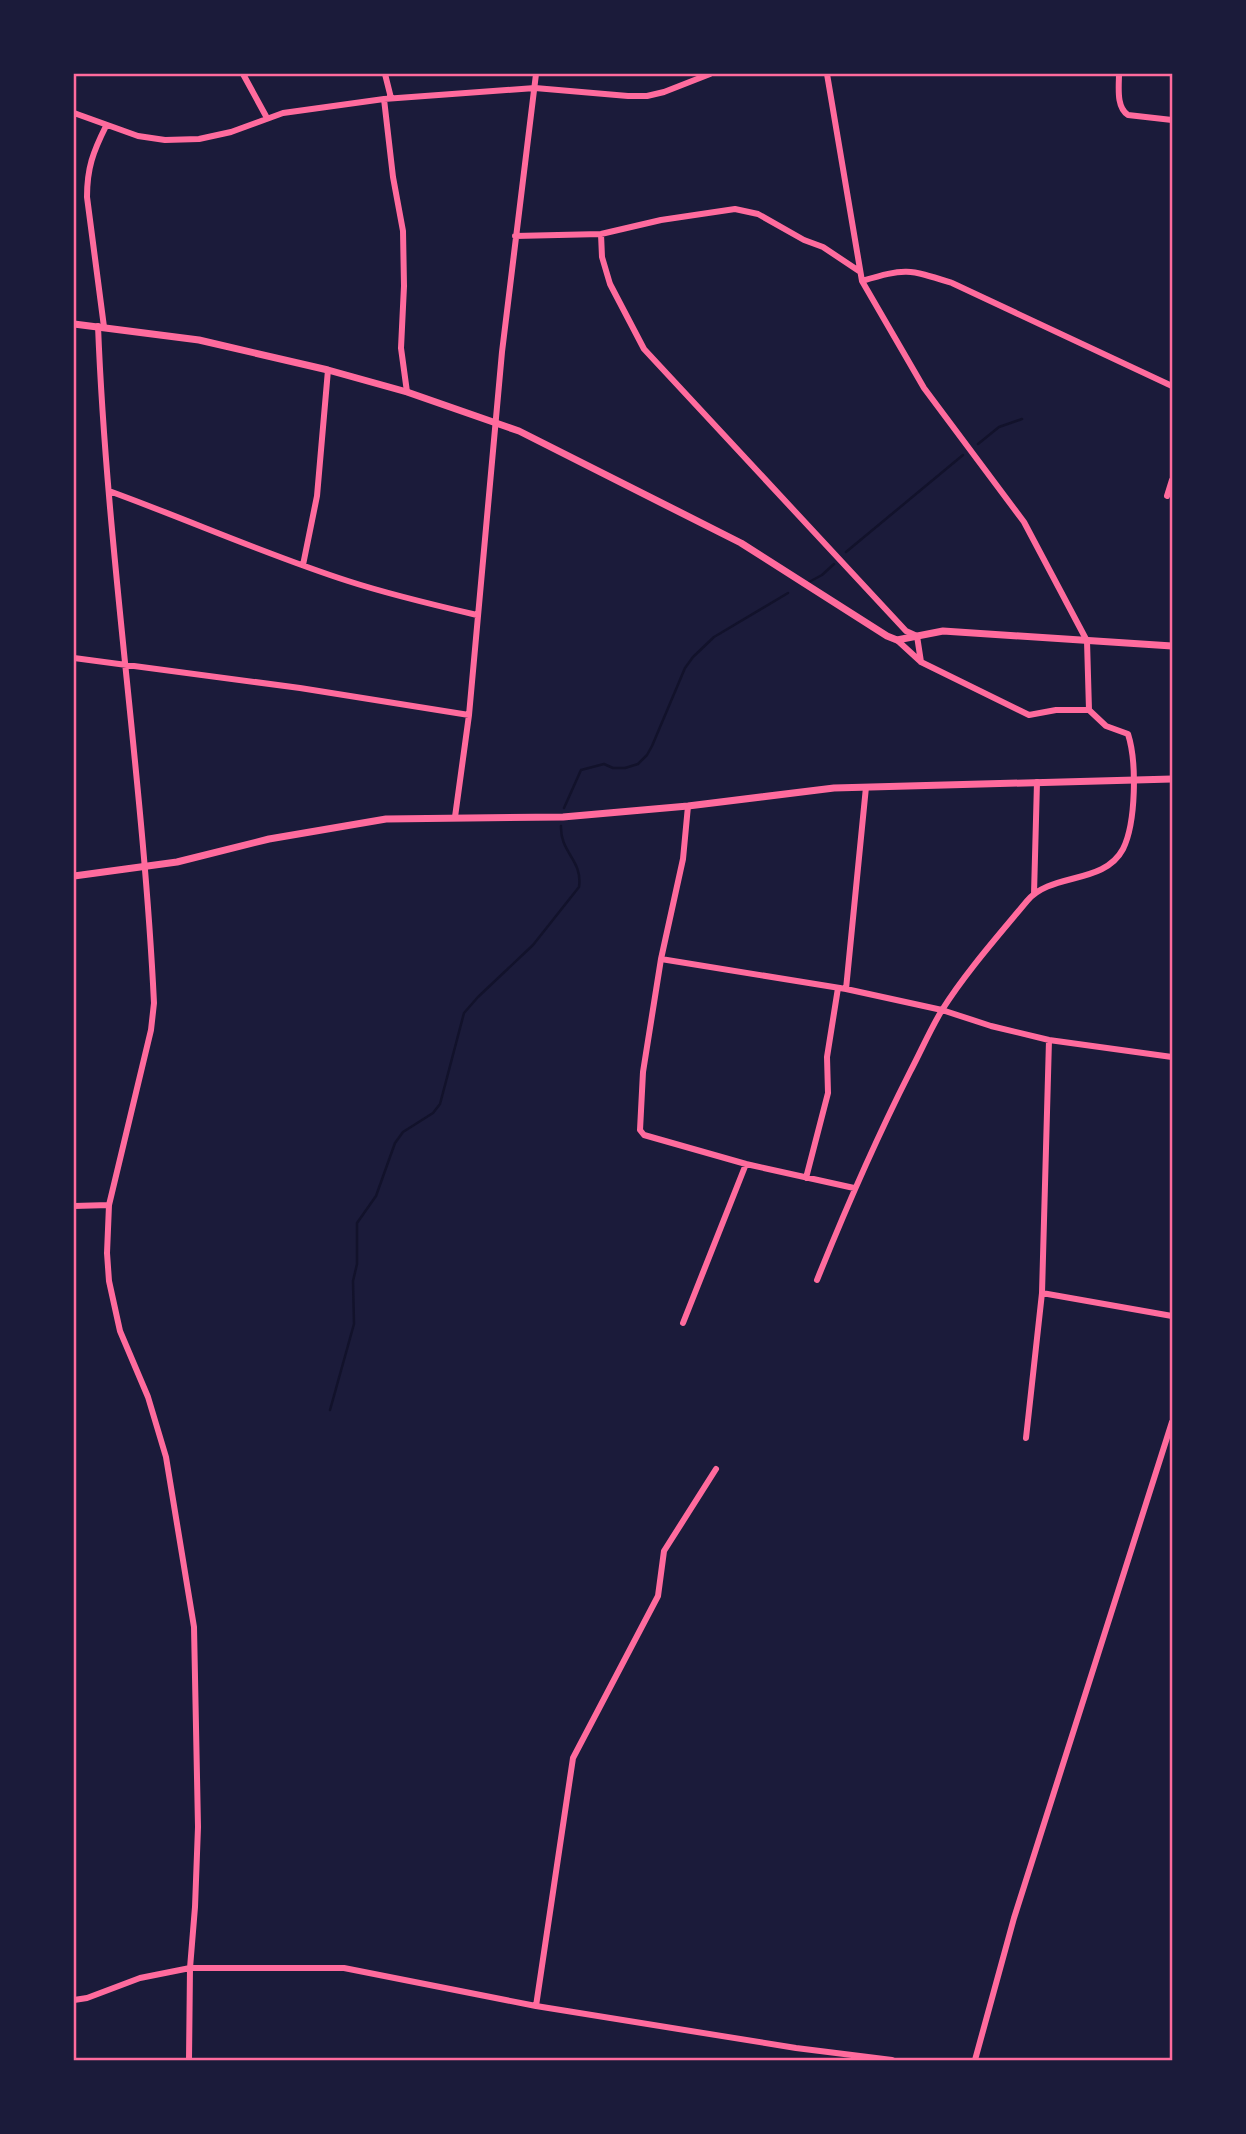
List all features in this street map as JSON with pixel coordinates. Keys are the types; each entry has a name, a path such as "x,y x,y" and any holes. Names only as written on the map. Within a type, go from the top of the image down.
{"street":[{"path":"243,74 267,118"},
{"path":"385,74 393,177 403,230 401,348 407,392"},
{"path":"455,817 470,715 477,615 515,236 536,74"},
{"path":"74,113 138,136 165,140 199,139 231,132 284,113 388,98 535,88 647,96 710,74"},
{"path":"817,1280 870,1151 942,1010 1034,894 1060,882 1102,869 1117,858 1126,840 1131,818 1133,779 1128,734 1106,726 1093,716 1090,710 1087,642 1024,523 924,388 862,281 827,74"},
{"path":"1119,74 1120,106 1123,112 1128,115 1172,120"},
{"path":"106,126 91,155 87,197 101,327 102,425 136,770 152,969 153,1017 109,1205 107,1253 114,1310 126,1350 148,1397 166,1457 194,1628 198,1827 190,1968 189,2060"},
{"path":"515,236 601,234 718,210 749,211 823,247 859,271"},
{"path":"601,234 602,257 610,284 644,349 906,631 917,636"},
{"path":"862,281 899,270 919,272 952,283 1172,386"},
{"path":"74,324 200,340 328,370 407,392 519,431 741,543 897,640 921,662 1029,715 1056,710 1090,710"},
{"path":"303,565 317,496 328,370"},
{"path":"1167,496 1172,481"},
{"path":"109,491 303,565 389,594 477,615"},
{"path":"897,640 943,631 1172,646"},
{"path":"917,636 921,662"},
{"path":"74,658 300,688 470,715"},
{"path":"74,876 144,868 268,839 386,819 563,817 688,806 809,790 866,787 1172,779"},
{"path":"1034,894 1037,782"},
{"path":"806,1178 828,1093 827,1057 842,988 866,787"},
{"path":"688,806 682,859 661,960 643,1072 640,1130 644,1135 746,1164 854,1188"},
{"path":"661,960 842,988 942,1010 991,1026 1049,1040 1172,1056"},
{"path":"1026,1438 1042,1293 1049,1040"},
{"path":"684,1323 746,1164"},
{"path":"74,1206 109,1205"},
{"path":"1042,1293 1172,1316"},
{"path":"975,2060 1022,1893 1172,1422"},
{"path":"536,2006 573,1758 658,1596 664,1551 716,1469"},
{"path":"74,2000 87,1998 140,1978 190,1968 344,1968 536,2006 796,2048 892,2060"}],"waterway":[{"path":"978,444 999,427 1022,419"},
{"path":"846,552 963,455"},
{"path":"809,582 834,564"},
{"path":"564,808 581,770 604,764 613,768 625,768 638,764 647,755 685,668 693,657 714,637 788,593"},
{"path":"330,1410 354,1324 353,1281 357,1264 357,1223 376,1196 395,1143 403,1132 433,1113 440,1104 464,1013 533,945 579,887 578,870 564,843 561,826"}]}
